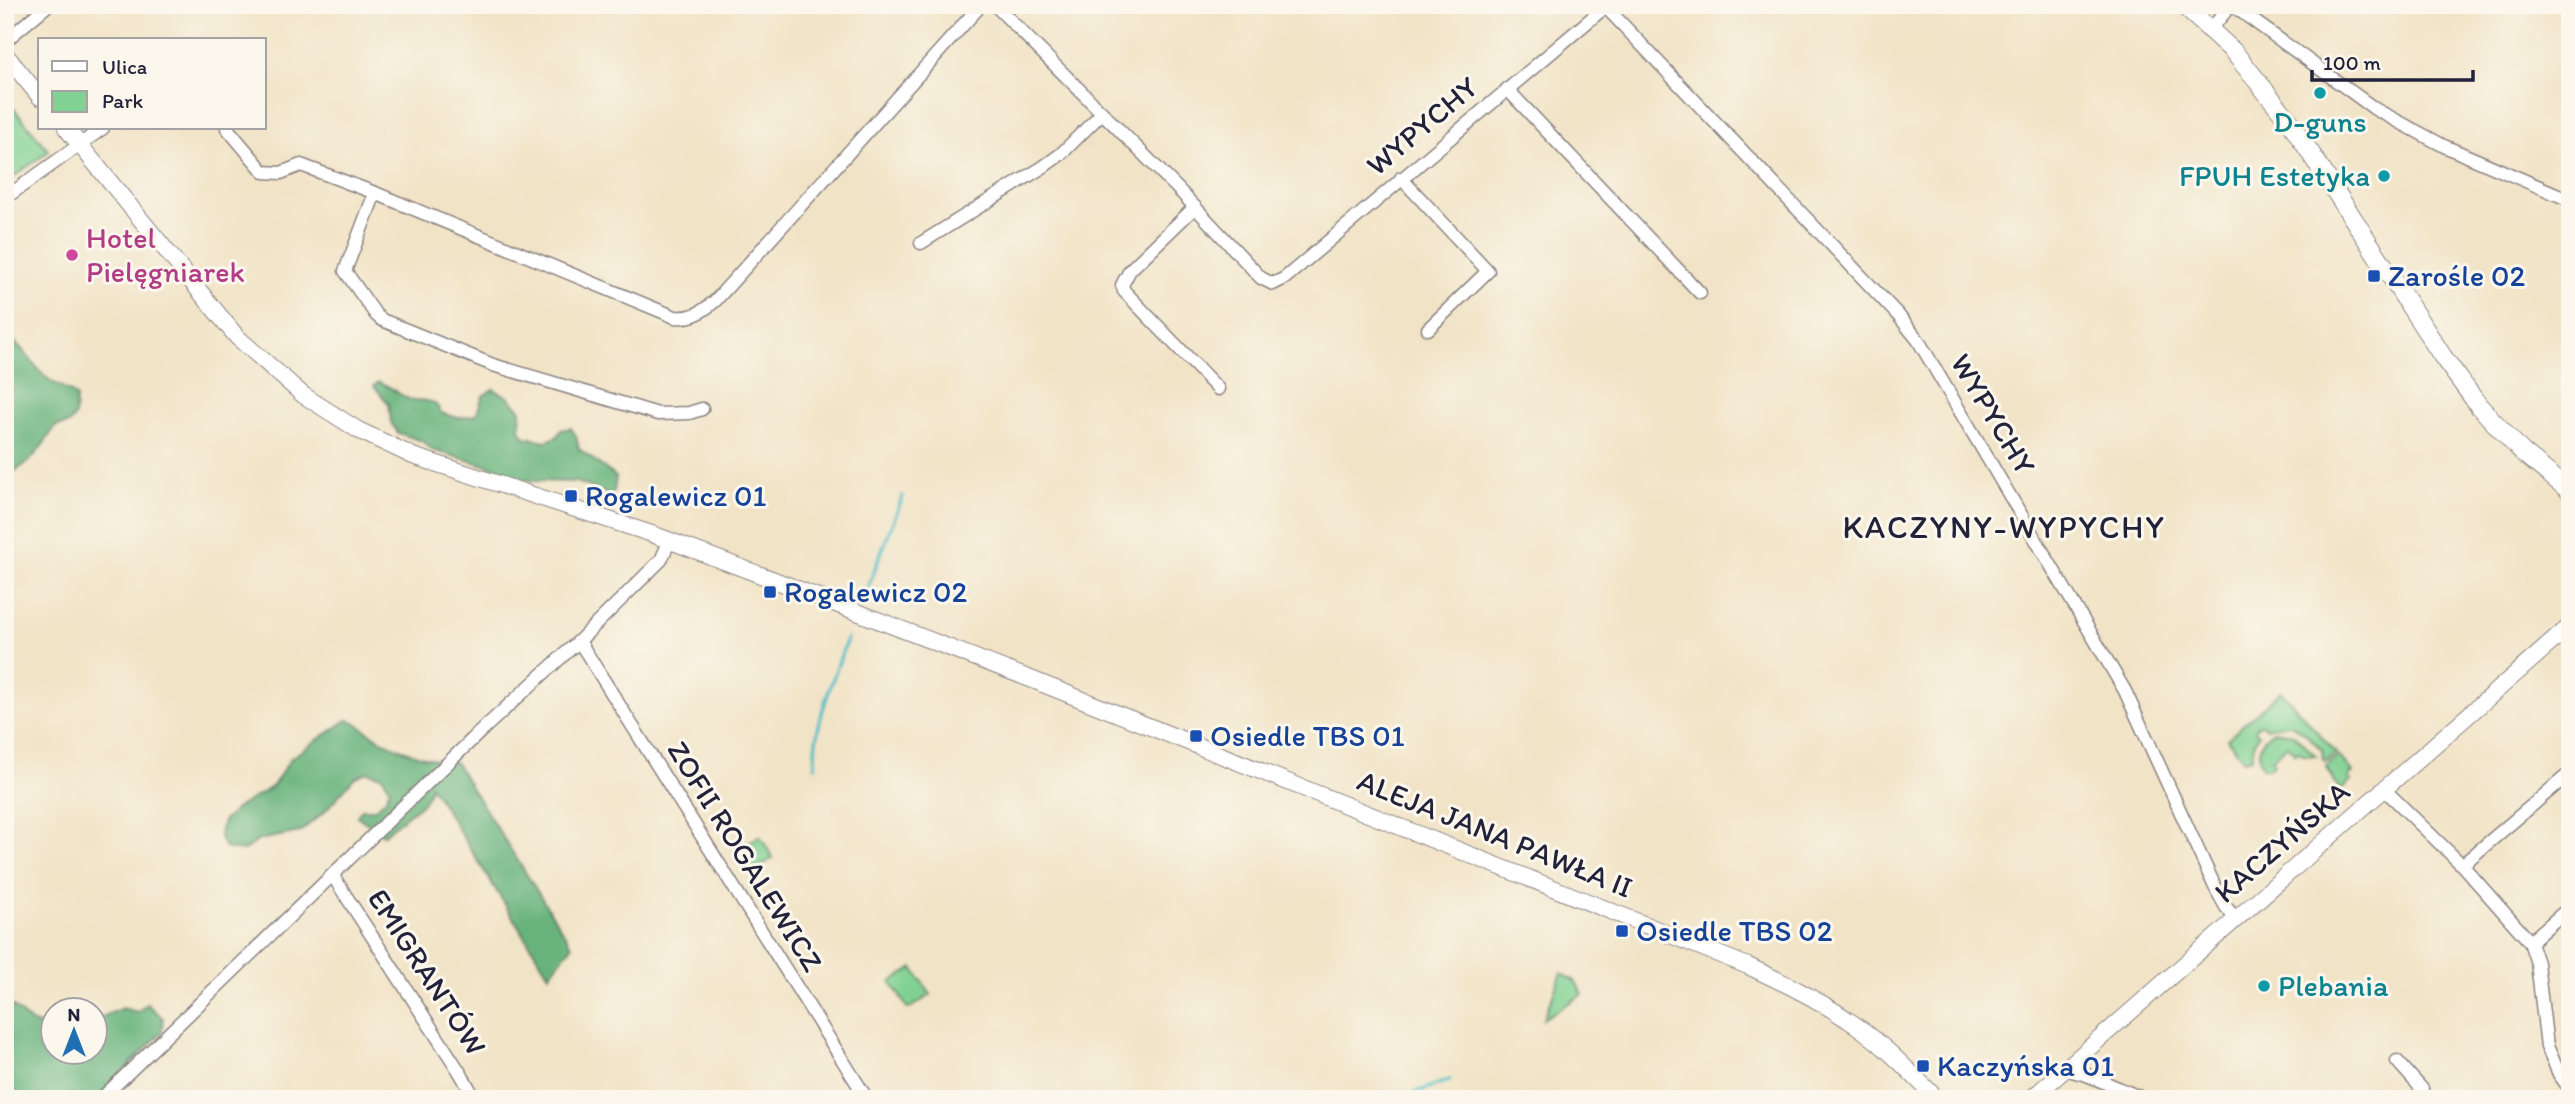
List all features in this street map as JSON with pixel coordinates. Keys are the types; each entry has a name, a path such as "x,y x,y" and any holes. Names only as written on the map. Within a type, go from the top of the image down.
{"main road":[{"path":"2183,5 2233,51 2291,124 2443,357 2479,406 2522,452 2570,491"}],"street":[{"path":"5,41 48,5"},
{"path":"229,130 264,172 281,173 301,165 675,317 686,318 704,310 724,291 981,5"},
{"path":"995,5 1195,207 1130,270 1122,285 1124,291 1218,389"},
{"path":"2210,30 2231,5 2375,109 2444,146 2570,200"},
{"name":"WYPYCHY","path":"1195,207 1261,278 1273,284 1285,278 1604,6 1898,315 1918,340 2125,691 2215,887 2236,919"},
{"path":"5,54 38,95"},
{"path":"1507,89 1700,293"},
{"path":"921,243 1043,167 1061,154 1102,113"},
{"name":"ALEJA JANA PAWŁA II","path":"67,130 237,337 303,395 358,430 413,456 670,540 1032,680 1748,966 1803,992 1850,1021 1885,1049 1937,1099"},
{"path":"5,198 100,130"},
{"path":"1401,178 1488,271 1428,329"},
{"path":"375,193 345,271 376,316 382,320 493,365 659,414 689,413 702,409"},
{"path":"102,1099 483,729 579,641 661,560 670,540"},
{"name":"KACZYŃSKA","path":"2031,1099 2570,626"},
{"name":"ZOFII ROGALEWICZ","path":"579,641 867,1099"},
{"path":"2462,865 2570,773"},
{"path":"2384,789 2462,865 2530,942 2536,963 2547,1046 2559,1074 2570,1088"},
{"name":"EMIGRANTÓW","path":"333,876 475,1099"},
{"path":"2530,942 2570,907"},
{"path":"2397,1061 2422,1090 2417,1099"},
{"path":"2064,1069 2087,1075 2144,1099"}],"green space":[{"path":"5,98 49,151 5,183"},
{"path":"5,342 15,342 46,378 76,397 75,416 69,424 56,426 30,461 5,476"},
{"path":"378,382 409,399 432,402 441,413 458,418 476,415 483,396 493,389 507,396 521,410 520,430 525,437 546,441 557,437 561,430 571,428 579,449 616,477 614,491 611,495 576,482 534,481 509,477 492,467 432,450 422,441 398,433 391,423 389,404 374,386"},
{"path":"2281,691 2336,753 2326,761 2323,760 2322,750 2305,733 2290,724 2266,728 2263,724 2257,725 2255,731 2259,734 2254,742 2252,758 2244,760 2227,739"},
{"path":"347,720 408,752 455,762 572,946 549,975 431,786 424,802 383,835 357,816 362,809 375,809 385,800 390,788 382,776 367,772 354,778 325,811 300,832 259,840 243,851 225,848 219,835 223,821 237,808 273,786 291,758"},
{"path":"2274,731 2294,734 2316,756 2303,755 2299,751 2296,754 2288,745 2272,759 2275,764 2270,768 2263,768 2260,747 2265,738"},
{"path":"2338,755 2353,772 2348,777 2351,781 2340,791 2326,766"},
{"path":"760,836 773,858 750,873 736,851"},
{"path":"913,968 931,995 908,1009 891,982"},
{"path":"1562,973 1575,981 1583,994 1543,1019"},
{"path":"5,999 29,1021 38,1025 38,1066 108,1066 108,1014 122,1008 138,1012 147,1004 163,1018 162,1032 96,1099 5,1099"}],"waterway":[{"path":"862,602 903,496"},
{"path":"815,766 817,734 847,638"},
{"path":"1397,1099 1450,1080"}],"place":[{"name":"D-guns","path":"2320,93"},
{"name":"FPUH Estetyka","path":"2384,176"},
{"name":"Hotel Pielęgniarek","path":"72,255"},
{"name":"Zarośle 02","path":"2374,276"},
{"name":"Rogalewicz 01","path":"571,496"},
{"name":"Rogalewicz 02","path":"770,592"},
{"name":"Osiedle TBS 01","path":"1196,736"},
{"name":"Osiedle TBS 02","path":"1622,931"},
{"name":"Plebania","path":"2264,986"},
{"name":"Kaczyńska 01","path":"1923,1066"}],"district":[{"name":"KACZYNY-WYPYCHY","path":"2004,527"}]}
